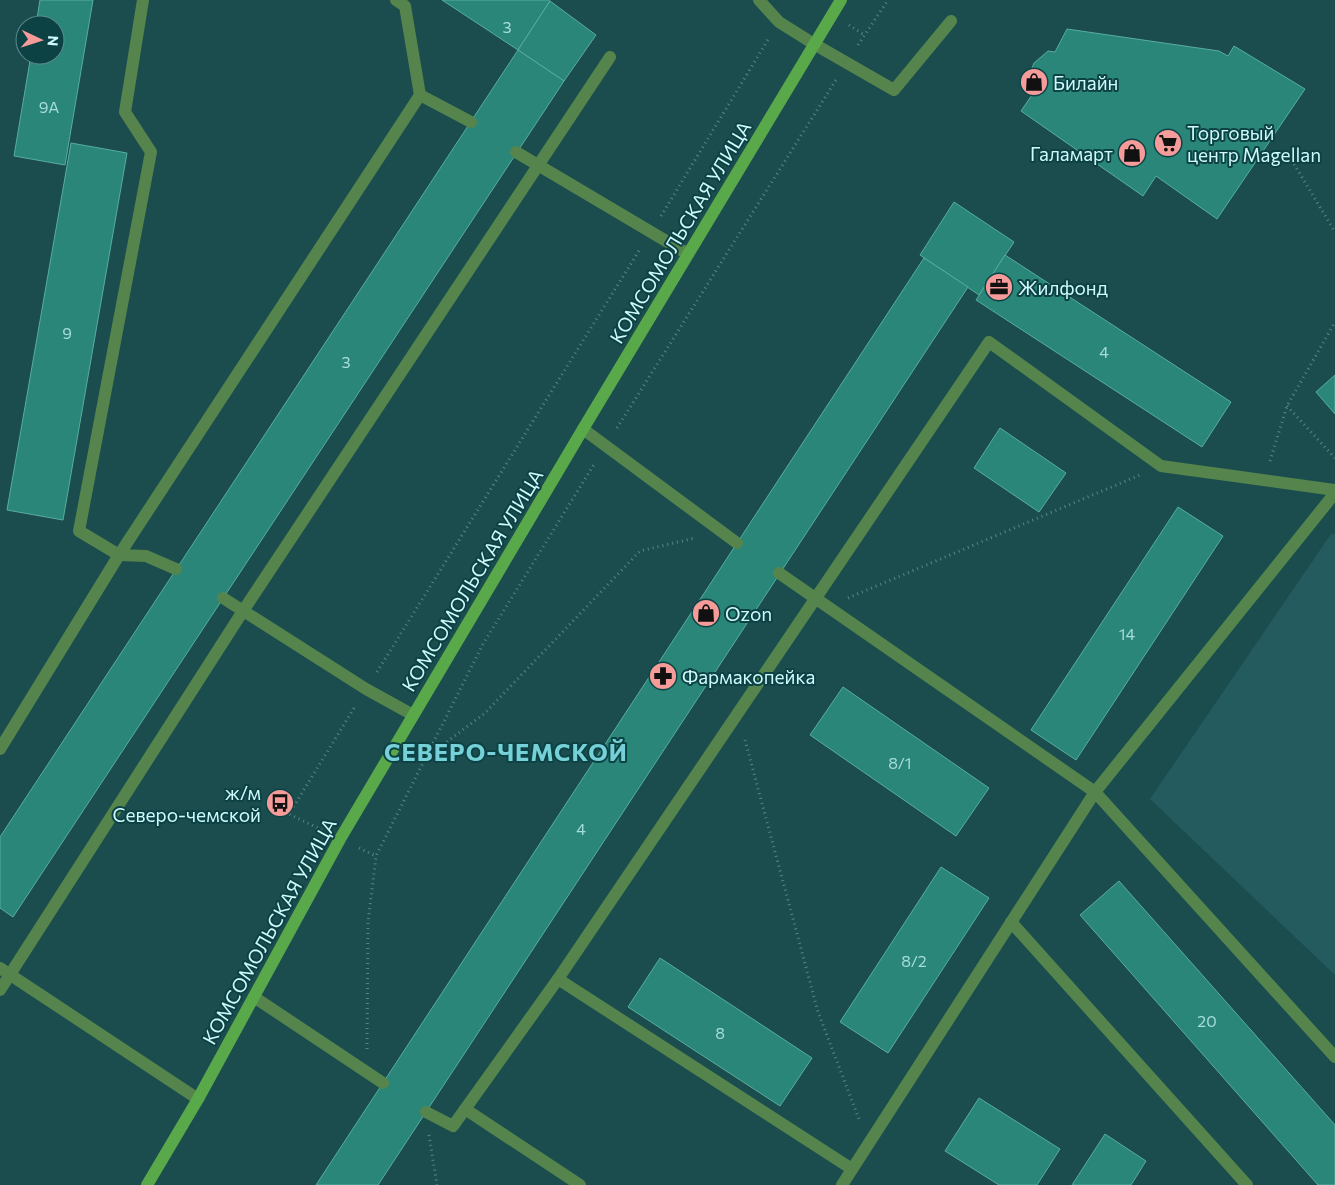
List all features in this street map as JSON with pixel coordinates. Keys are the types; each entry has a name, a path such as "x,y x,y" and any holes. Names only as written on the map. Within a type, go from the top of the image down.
{"main road":[{"name":"КОМСОМОЛЬСКАЯ УЛИЦА","path":"147,1185 198,1100 340,839 583,429 841,0"}],"lane":[{"path":"143,0 124,112 151,152 79,531 119,555 146,556 176,569"},
{"path":"0,749 119,555 420,95 404,6 396,0"},
{"path":"759,0 779,22 894,90 951,21"},
{"path":"0,990 5,971 610,57"},
{"path":"420,95 471,122"},
{"path":"516,152 688,254"},
{"path":"426,1112 453,1126 558,979 989,342 1161,466 1335,491 1095,792 842,1185"},
{"path":"583,429 737,544"},
{"path":"779,573 1095,792 1335,1057"},
{"path":"223,598 366,689 414,715"},
{"path":"1011,922 1247,1185"},
{"path":"5,971 198,1100"},
{"path":"558,979 852,1168"},
{"path":"254,997 383,1083"},
{"path":"465,1109 580,1185"}],"path":[{"path":"367,1073 368,922 376,856 483,644 846,63 888,0"},
{"path":"289,814 651,232 779,22"},
{"path":"1294,164 1335,232"},
{"path":"1264,480 1287,406 1335,322"},
{"path":"1287,406 1335,458"},
{"path":"827,606 1161,466"},
{"path":"426,757 486,713 640,551 721,532"},
{"path":"737,713 818,1012 868,1143"},
{"path":"426,1112 437,1185"}],"shaded area":[{"path":"1331,534 1335,534 1335,975 1150,799"}],"building":[{"path":"40,0 93,0 65,165 14,156 29,65 65,65 65,15 38,15"},
{"path":"442,0 548,0 550,1 518,50"},
{"path":"550,1 596,35 564,81 518,50"},
{"name":"Торговый центр Magellan","path":"1067,29 1219,51 1228,56 1234,46 1305,89 1217,219 1156,176 1143,196 1021,111 1034,92 1027,88 1028,78 1034,63 1048,51 1055,52"},
{"path":"518,50 564,81 13,917 0,908 0,837"},
{"path":"71,143 127,153 63,520 7,510"},
{"path":"954,202 1014,242 979,295 920,255"},
{"path":"1005,255 1231,402 1202,447 976,300"},
{"path":"924,258 968,287 378,1185 316,1185"},
{"path":"1335,375 1335,414 1316,392"},
{"path":"1000,428 1066,473 1039,512 974,468"},
{"path":"1178,507 1223,536 1076,760 1031,730"},
{"path":"843,687 989,788 956,836 810,735"},
{"path":"941,867 989,898 888,1053 840,1022"},
{"path":"1119,881 1335,1125 1335,1185 1318,1185 1080,915"},
{"path":"660,958 812,1058 780,1106 628,1007"},
{"path":"979,1098 1060,1149 1037,1185 999,1185 945,1151"},
{"path":"1105,1134 1146,1161 1131,1185 1072,1185"}],"place":[{"name":"Билайн","path":"1034,82"},
{"name":"Торговый центр Magellan","path":"1168,143"},
{"name":"Галамарт","path":"1132,153"},
{"name":"Жилфонд","path":"999,287"},
{"name":"Ozon","path":"706,613"},
{"name":"Фармакопейка","path":"663,676"},
{"name":"ж/м Северо-чемской","path":"280,803"}],"district":[{"name":"СЕВЕРО-ЧЕМСКОЙ","path":"506,751"}]}
